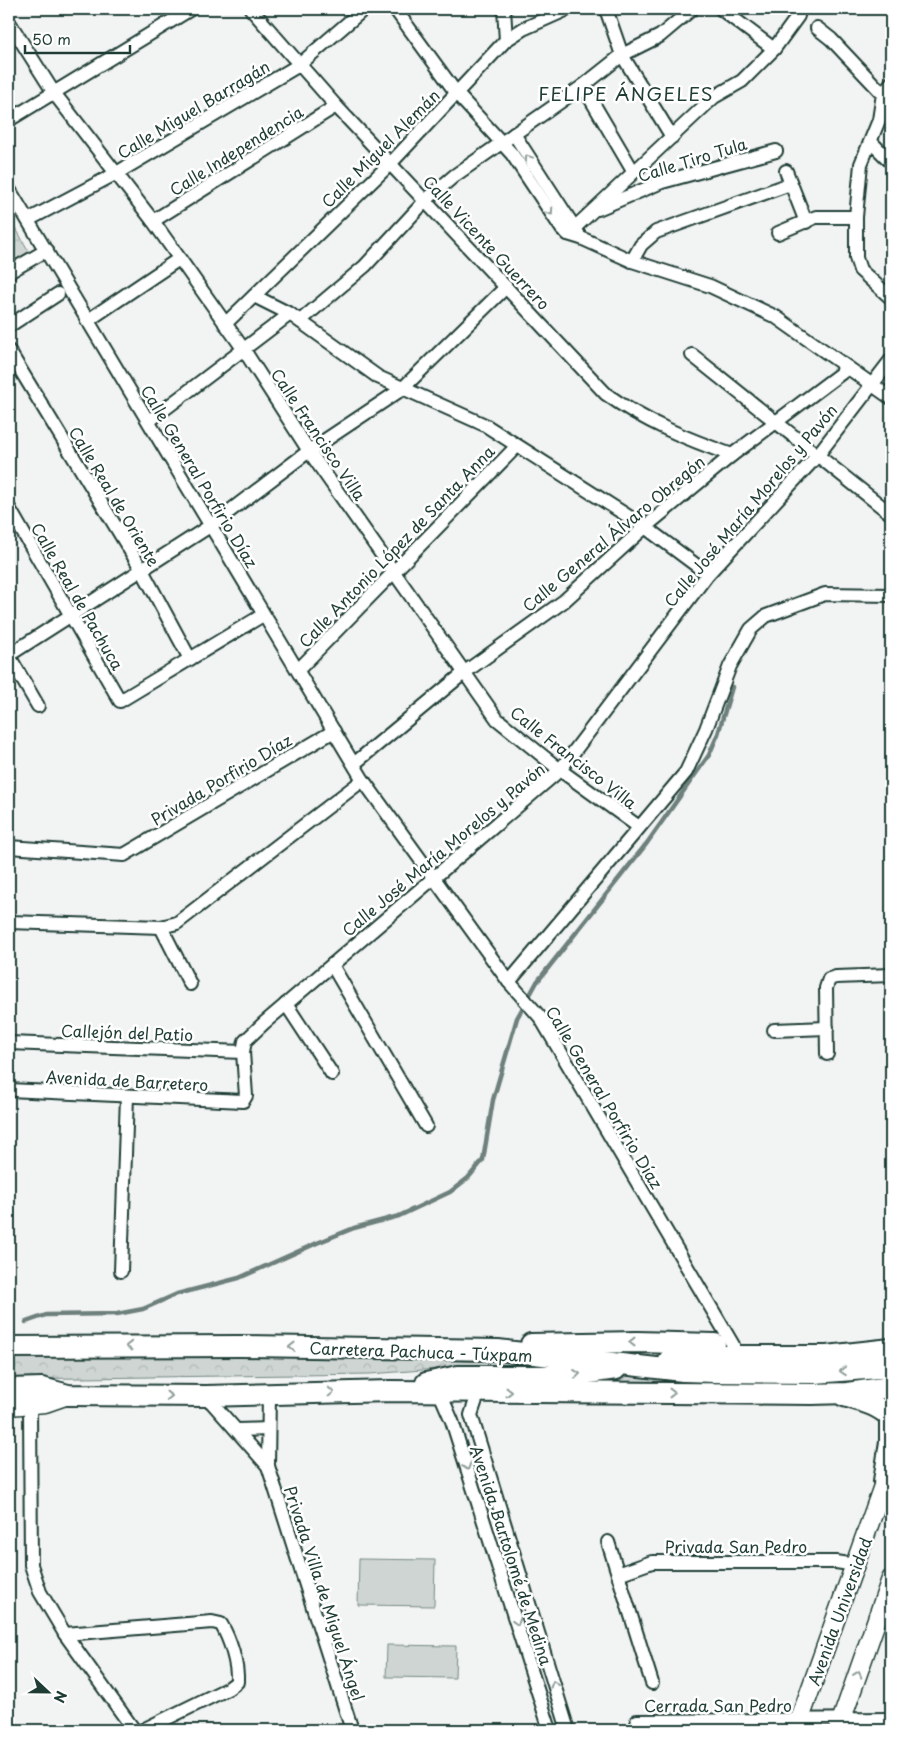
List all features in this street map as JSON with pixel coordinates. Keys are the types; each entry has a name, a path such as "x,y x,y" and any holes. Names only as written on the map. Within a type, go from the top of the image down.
{"main road":[{"path":"498,1350 536,1343 733,1345 858,1343 891,1339"},
{"name":"Carretera Pachuca - Túxpam","path":"9,1347 240,1346 498,1350 683,1371 815,1373 891,1367"},
{"path":"390,1391 458,1376 566,1376 682,1358 827,1356 891,1349"},
{"path":"9,1389 42,1388 68,1395 206,1396 390,1391 832,1393 891,1387"},
{"path":"832,1393 870,1404 883,1410 890,1416 888,1472"},
{"path":"9,1406 30,1406 68,1395"},
{"name":"Avenida Universidad","path":"798,1725 888,1472"},
{"path":"840,1725 891,1579"}],"street":[{"path":"9,120 191,9"},
{"name":"Calle Vicente Guerrero","path":"251,9 336,106 606,394 628,410 680,436 732,455"},
{"name":"Calle Miguel Barragán","path":"28,220 115,174 300,65 364,9"},
{"path":"395,9 457,94 542,189"},
{"path":"504,9 506,40"},
{"name":"Calle Miguel Alemán","path":"225,324 391,163 506,40 523,29 568,9"},
{"path":"606,9 622,55 672,137"},
{"path":"149,421 244,350 295,317 365,266 426,200 454,176 583,86 622,55 660,36 692,9"},
{"path":"721,9 774,49"},
{"path":"574,233 590,212 714,97 742,81 774,49 798,16"},
{"name":"Calle Francisco Villa","path":"9,22 54,93 153,221 244,350 309,451 497,719 560,770 639,827"},
{"path":"817,28 831,39 883,94"},
{"path":"891,83 883,94 879,120 861,164 856,217 856,258 860,270 891,298"},
{"path":"583,86 633,172"},
{"name":"Calle Independencia","path":"153,221 336,106"},
{"path":"514,134 562,230 574,233 632,261 710,286 776,317 891,398"},
{"path":"871,142 891,162"},
{"name":"Calle Tiro Tula","path":"590,212 662,182 776,151"},
{"path":"786,171 806,222"},
{"path":"632,261 641,245 656,232 790,184"},
{"name":"Calle General Porfirio Díaz","path":"9,189 263,615 299,670 355,763 363,780 512,986 540,1017 733,1345"},
{"path":"778,233 816,217 856,217"},
{"path":"9,272 47,250"},
{"path":"87,321 179,259"},
{"path":"38,706 9,656 70,614 210,526 309,451 402,388 506,287"},
{"path":"9,326 58,294"},
{"path":"254,296 295,317 378,377 485,425 645,527 708,574"},
{"name":"Calle Real de Oriente","path":"9,351 142,570 190,659"},
{"path":"692,354 891,514"},
{"path":"872,385 891,360"},
{"name":"Calle General Álvaro Obregón","path":"355,763 465,672 564,601 645,527 732,455 848,368"},
{"name":"Calle José María Morelos y Pavón","path":"244,1047 286,1004 560,770 708,574 817,456 872,385"},
{"name":"Calle Antonio López de Santa Anna","path":"299,670 517,446"},
{"name":"Calle Real de Pachuca","path":"9,508 120,701 190,659"},
{"path":"512,986 639,827 686,772 706,729 730,666 751,629 766,616 784,607 825,594 891,595"},
{"path":"190,659 263,615"},
{"name":"Privada Porfirio Díaz","path":"9,847 124,855 334,731"},
{"path":"9,922 160,927 177,923 363,780"},
{"path":"160,927 190,984"},
{"path":"332,965 426,1126"},
{"path":"827,1054 826,988 829,979 836,977 891,975"},
{"path":"286,1004 332,1074"},
{"path":"774,1030 827,1028"},
{"name":"Callejón del Patio","path":"9,1043 244,1047"},
{"name":"Avenida de Barretero","path":"9,1090 243,1101 246,1096 244,1047"},
{"path":"121,1271 127,1096"},
{"name":"Avenida Bartolomé de Medina","path":"439,1391 452,1421 509,1594 550,1730"},
{"name":"Avenida Bartolomé de Medina","path":"479,1392 471,1415 526,1588 568,1730"},
{"name":"Privada Villa de Miguel Ángel","path":"269,1394 268,1466 352,1730"},
{"name":"Privada Villa de Miguel Ángel","path":"206,1396 268,1466"},
{"path":"30,1406 31,1565 40,1592 65,1634 134,1730"},
{"path":"237,1430 268,1429"},
{"path":"608,1542 652,1683"},
{"name":"Privada San Pedro","path":"618,1574 652,1562 836,1562 856,1565"},
{"path":"509,1594 526,1588"},
{"path":"65,1634 212,1622 221,1624 238,1672 237,1682 229,1688 142,1730"},
{"name":"Cerrada San Pedro","path":"637,1721 840,1725 891,1719"}],"green space":[{"path":"9,216 29,252 9,263"},
{"path":"9,1356 292,1357 562,1363 562,1368 449,1368 370,1374 9,1379"},
{"path":"640,1372 732,1380 732,1382 583,1383"},
{"path":"359,1559 435,1560 434,1606 358,1605"},
{"path":"387,1645 456,1646 455,1678 386,1677"}],"waterway":[{"path":"26,1322 46,1315 117,1314 143,1309 177,1294 239,1278 354,1228 399,1216 450,1192 468,1178 483,1160 493,1100 517,1018 537,982 647,843 709,755 718,734 732,687"}],"district":[{"name":"FELIPE ÁNGELES","path":"626,93"}]}
